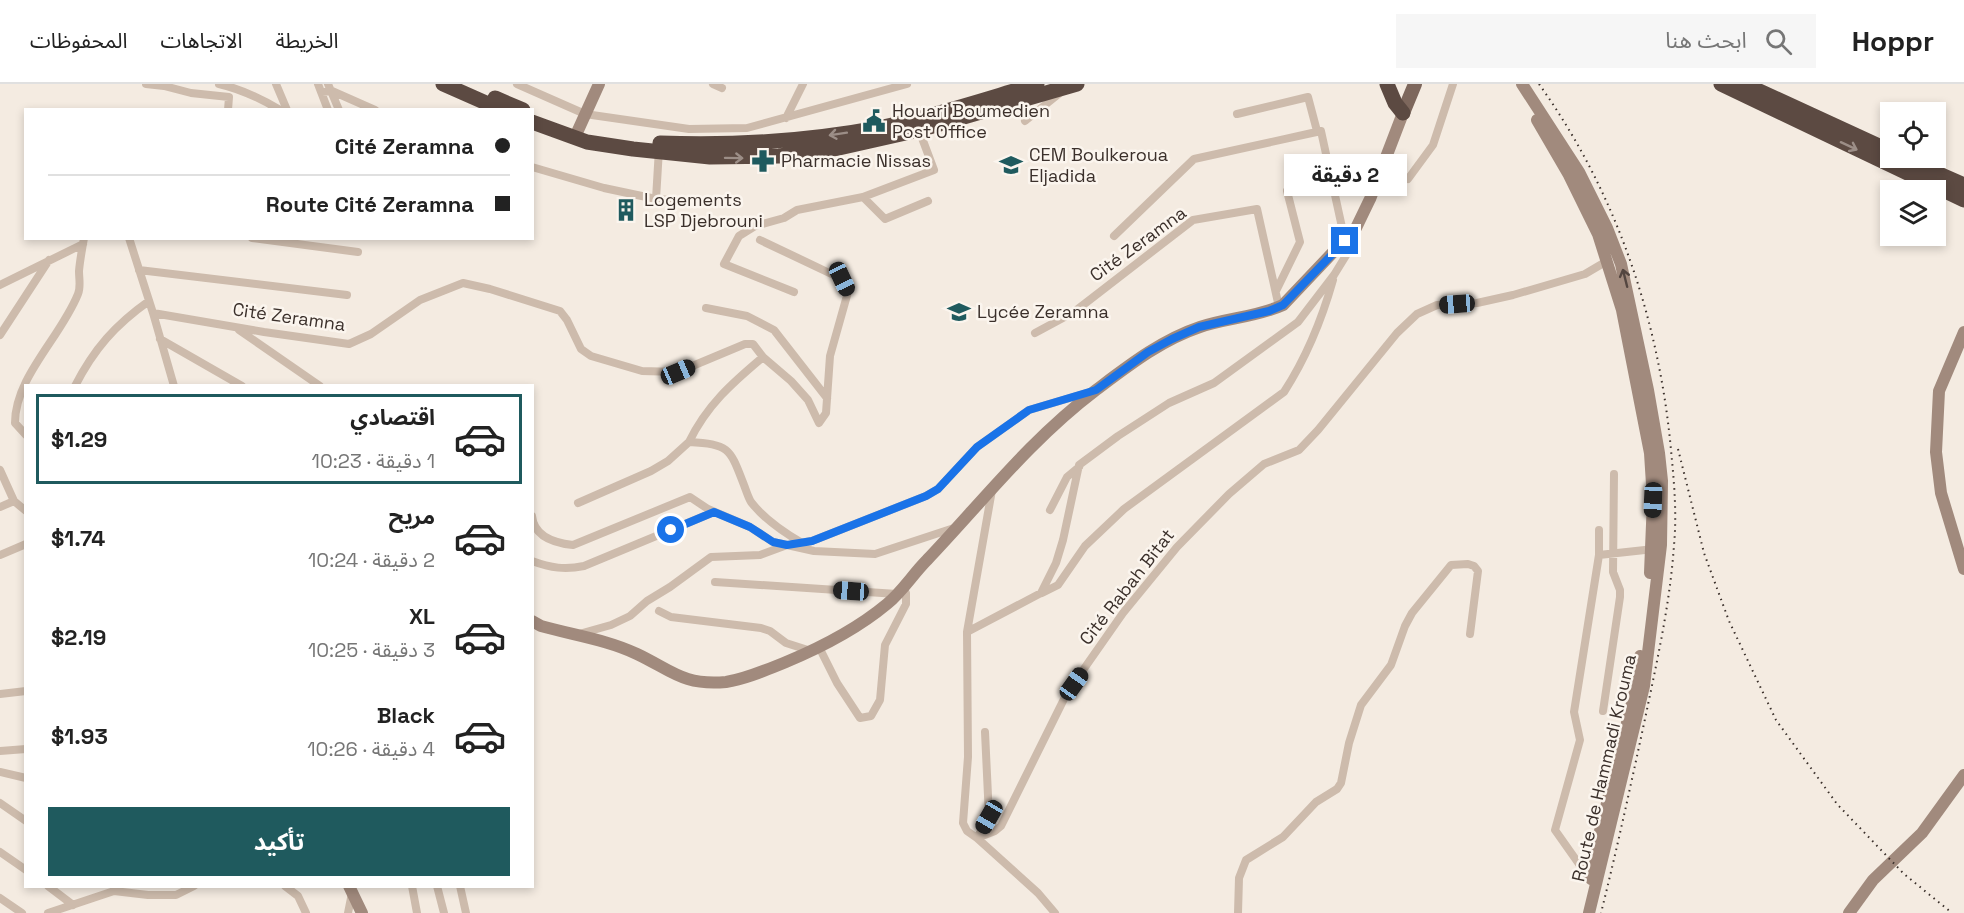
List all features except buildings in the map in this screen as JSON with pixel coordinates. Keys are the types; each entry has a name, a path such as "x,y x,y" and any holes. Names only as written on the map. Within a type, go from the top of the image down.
{"highway":[{"path":"443,84 497,108"},
{"path":"464,84 518,108"},
{"path":"534,115 577,134 587,142 659,147 771,143 841,134 914,119 1037,84"},
{"path":"1387,84 1395,104 1403,113"},
{"path":"1711,84 1749,89 1964,200"},
{"path":"1721,84 1749,89 1880,147"},
{"path":"659,147 710,157 779,156 839,148 919,130 1072,85"},
{"path":"534,123 577,134"},
{"path":"1926,168 1964,185"}],"main road":[{"path":"1403,113 1414,84"}],"street":[{"path":"146,84 163,85 190,93 229,97 228,108"},
{"path":"219,84 234,87 263,99 277,108"},
{"path":"276,84 286,108"},
{"path":"517,84 585,114 689,129 747,128 908,84"},
{"path":"577,134 599,84"},
{"path":"786,118 803,84"},
{"path":"1408,179 1433,145 1453,84"},
{"name":"Route de Hammadi Krouma","path":"1513,84 1574,184 1598,234 1622,310 1650,453 1656,549 1644,686 1589,913"},
{"name":"Route de Hammadi Krouma","path":"1522,84 1579,172 1608,228 1621,264 1659,453 1662,509 1635,691 1593,859 1589,913"},
{"path":"1025,121 1072,85"},
{"path":"327,108 320,88 330,88 371,108"},
{"path":"330,88 338,108"},
{"path":"1237,114 1308,97 1317,131 1321,130 1345,241"},
{"path":"1050,510 1067,477 1118,436 1170,403 1214,383 1298,322 1350,249 1356,228 1370,200 1403,113"},
{"path":"794,292 724,264 739,236 755,226 784,218 797,210 863,197 934,170 919,130"},
{"name":"Cité Zeramna","path":"1114,236 1194,159 1317,131"},
{"path":"656,199 659,147"},
{"path":"534,168 604,188 656,199 703,202"},
{"path":"1276,292 1300,242 1287,191"},
{"path":"863,197 885,219 928,201"},
{"name":"Cité Zeramna","path":"1035,333 1074,312 1193,220 1257,209 1279,307"},
{"path":"534,622 637,654 671,674 692,681 709,682 743,678 815,649 860,625 890,602 992,487 1050,428 1096,390 1148,352 1172,339 1199,327 1279,307 1356,228"},
{"path":"130,240 173,384"},
{"path":"267,240 358,252"},
{"name":"Cité Zeramna","path":"153,313 349,344 371,334 420,300 463,284 490,289 560,311 581,349 591,356 626,368 655,373 678,372 745,344 753,344 763,357 791,381 808,400 819,423 826,413 830,356 848,292 842,279 760,240"},
{"path":"0,285 83,241"},
{"path":"26,384 66,319 80,291 79,271 83,241"},
{"path":"0,335 49,260"},
{"name":"Cité Rabah Bitat","path":"977,838 1001,826 1067,693 1123,613 1177,547 1229,494 1264,464 1299,450 1397,333 1417,314 1437,305 1477,303 1513,296 1585,274 1607,261"},
{"path":"139,270 346,296"},
{"path":"967,632 1058,585 1085,546 1124,509 1284,392 1294,376 1322,315 1334,274"},
{"path":"76,384 89,359 123,319 149,301"},
{"path":"706,308 747,316 774,330 827,399"},
{"path":"234,327 317,384"},
{"path":"1964,332 1938,391 1936,452 1941,493 1964,569"},
{"path":"160,339 239,384"},
{"path":"578,502 651,471 668,461 689,442 700,421 729,385 763,357"},
{"path":"24,388 15,408 15,423 24,433"},
{"path":"575,635 611,625 630,616 646,601 670,587 711,557 760,555 787,545 812,541 926,496 938,489 977,447 1029,410 1096,390"},
{"path":"689,442 725,447 733,456 750,501 780,530 802,543"},
{"path":"1041,593 1063,540 1079,466"},
{"path":"0,470 14,501 24,509"},
{"path":"1603,711 1620,597 1620,590 1613,572 1614,474"},
{"path":"992,487 967,632 968,757 963,823 967,831 1038,893 1055,913"},
{"path":"534,524 540,533 559,543 573,545 690,497 714,512 750,527 773,542 814,551 875,554 957,527"},
{"path":"0,507 14,501"},
{"path":"534,562 559,569 584,566 714,512"},
{"path":"1591,881 1555,830 1580,740 1574,712 1599,555 1599,530"},
{"path":"0,555 24,545"},
{"path":"1599,555 1656,549"},
{"path":"1238,913 1239,878 1246,860 1283,837 1316,802 1337,789 1343,779 1348,743 1361,705 1391,665 1412,613 1447,568 1456,564 1468,564 1474,566 1478,571 1470,634"},
{"path":"659,611 671,618 760,628 771,631 786,643 815,649 860,718 871,716 880,700 885,645 906,604 906,593 715,582"},
{"path":"0,694 24,692"},
{"path":"977,838 989,817 985,732"},
{"path":"0,752 24,749"},
{"path":"0,772 24,778"},
{"path":"1849,913 1873,880 1922,832 1964,775"},
{"path":"0,803 24,820"},
{"path":"0,852 24,869"},
{"path":"51,888 73,905"},
{"path":"48,913 114,891 148,895 176,895 190,888"},
{"path":"288,888 298,896 306,913"},
{"path":"412,888 417,913"},
{"path":"438,888 444,913"},
{"path":"460,888 466,913"},
{"path":"348,913 350,889"},
{"path":"350,889 362,913"},
{"path":"0,898 22,913"}],"railway":[{"path":"1539,84 1566,125 1590,168 1629,258 1656,353 1665,401 1674,486 1675,533 1666,611 1640,743 1601,913"},
{"path":"1678,449 1704,553 1729,621 1776,720 1837,804 1904,874 1952,913"}],"place":[{"name":"Houari Boumedien Post Office","path":"874,121"},
{"name":"Pharmacie Nissas","path":"763,161"},
{"name":"CEM Boulkeroua Eljadida","path":"1011,165"},
{"name":"Logements LSP Djebrouni","path":"626,210"},
{"name":"Lycée Zeramna","path":"959,312"}],"route":[{"path":"671,530 714,512 750,527 773,542 787,545 812,541 926,496 938,489 977,447 1029,410 1096,390 1148,352 1199,327 1269,311 1283,305 1345,241"}]}
